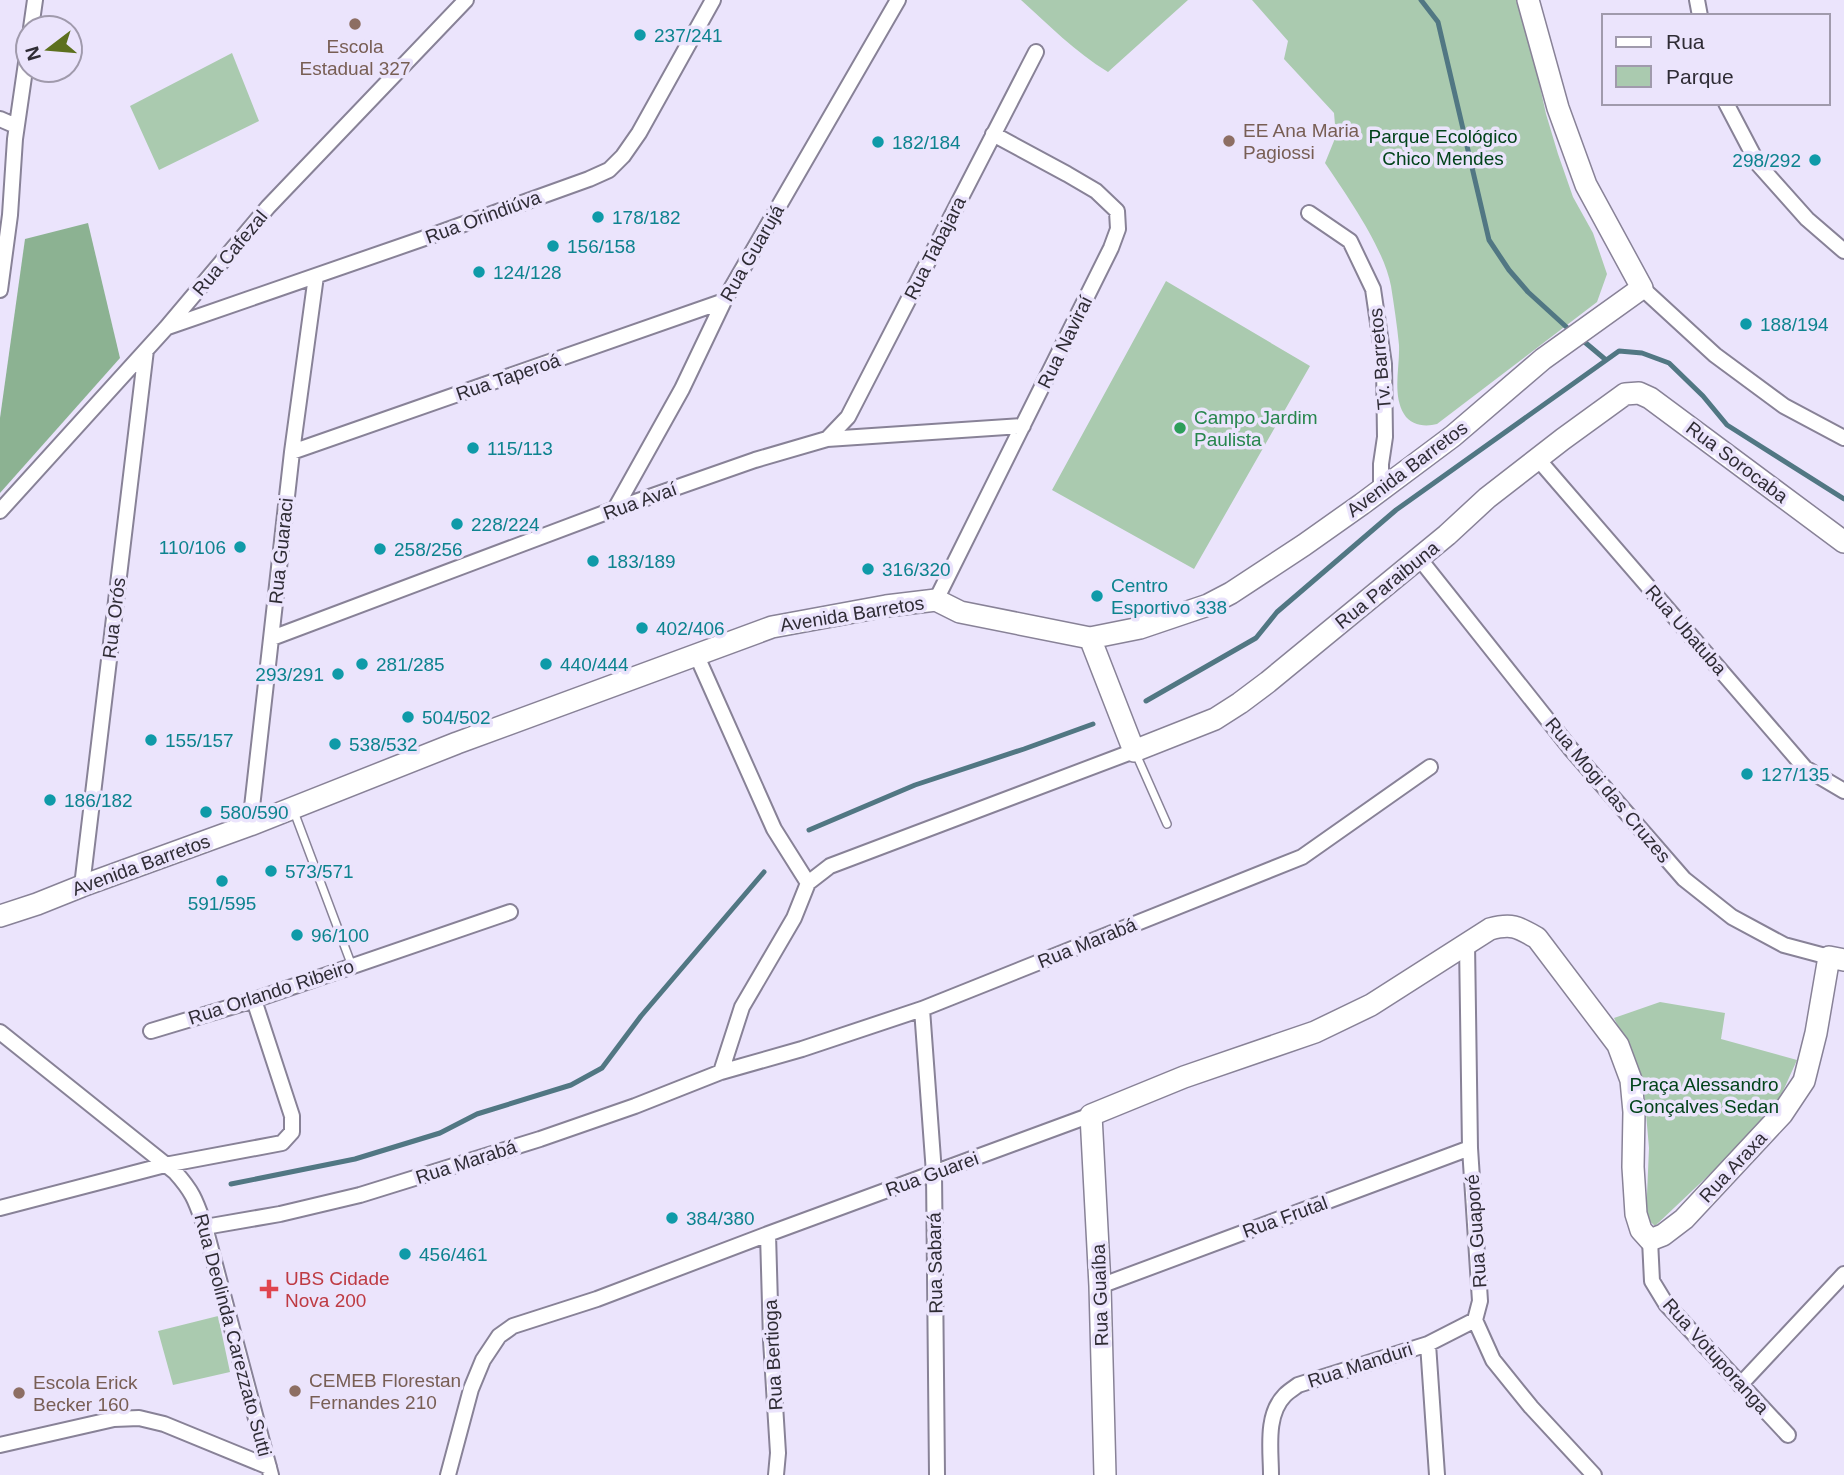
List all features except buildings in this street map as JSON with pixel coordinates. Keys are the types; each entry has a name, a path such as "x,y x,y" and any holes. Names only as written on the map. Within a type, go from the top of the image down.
{"street":[{"name":"Rua Cafezal","path":"0,511 166,328 268,207 466,0"},
{"name":"Rua Orindiúva","path":"166,328 609,170 639,133 713,0"},
{"name":"Rua Guarujá","path":"615,509 682,389 724,301 898,0"},
{"path":"1528,0 1558,108 1586,185 1642,288 1715,355 1784,406 1844,438"},
{"name":"Rua Tabajara","path":"827,439 848,417 1036,52"},
{"path":"0,290 3,241 23,84"},
{"path":"1727,105 1758,164 1807,219 1844,251"},
{"path":"0,119 15,133"},
{"path":"0,163 15,133"},
{"name":"Rua Naviraí","path":"936,600 1118,229 1117,211 1096,191 993,134"},
{"name":"Tv. Barretos","path":"1309,213 1350,241 1373,289 1384,364 1385,437 1381,489"},
{"name":"Rua Guaraci","path":"250,825 292,452 316,276"},
{"name":"Avenida Barretos","path":"0,916 250,825 457,743 772,626 936,600 960,612 1090,638 1140,628 1209,605 1304,545 1381,489 1453,436 1543,359 1642,288"},
{"name":"Rua Taperoá","path":"292,452 724,301"},
{"name":"Rua Orós","path":"82,886 146,350"},
{"name":"Rua Sorocaba","path":"1625,394 1639,393 1650,397 1844,542"},
{"name":"Rua Paraibuna","path":"1134,751 1215,719 1240,703 1447,535 1486,498 1625,394"},
{"name":"Rua Avaí","path":"272,638 615,509 755,460 827,439 1023,426"},
{"name":"Rua Ubatuba","path":"1537,458 1805,768 1844,791"},
{"name":"Rua Mogi das Cruzes","path":"1419,558 1570,748 1684,879 1732,917 1784,945 1836,958"},
{"path":"721,1072 742,1007 794,918 808,883 830,866 1134,751 1090,638"},
{"path":"696,654 774,829 808,883"},
{"name":"Rua Marabá","path":"205,1227 280,1214 360,1195 540,1139 721,1072 802,1049 922,1009 1302,857 1430,767"},
{"name":"Rua Orlando Ribeiro","path":"151,1031 254,1000 510,912"},
{"name":"Rua Votuporanga","path":"1490,929 1505,925 1518,927 1537,938 1618,1045 1631,1080 1636,1214 1641,1230 1650,1240 1652,1281 1666,1304 1788,1435"},
{"name":"Rua Guarei","path":"448,1475 471,1390 483,1360 499,1336 513,1326 597,1300 1091,1115 1184,1077 1315,1032 1371,1005 1490,929"},
{"name":"Rua Guaporé","path":"1467,943 1470,1148 1480,1301 1475,1320"},
{"name":"Rua Araxa","path":"1650,1240 1663,1236 1684,1219 1782,1114 1804,1081 1836,958"},
{"path":"0,1208 165,1165 282,1143 292,1132 292,1116 254,1000"},
{"name":"Rua Sabará","path":"922,1009 934,1173 937,1475"},
{"name":"Rua Deolinda Carezzato Sutti","path":"0,1032 165,1165 187,1185 195,1198 270,1471"},
{"name":"Rua Guaíba","path":"1091,1115 1100,1286 1105,1475"},
{"name":"Rua Frutal","path":"1100,1286 1470,1148"},
{"name":"Rua Bertioga","path":"768,1234 778,1452 776,1475"},
{"path":"1740,1385 1844,1274"},
{"path":"1475,1320 1493,1360 1531,1407 1594,1475"},
{"name":"Rua Manduri","path":"1271,1475 1271,1422 1283,1396 1298,1385 1428,1344 1475,1320"},
{"path":"1428,1344 1437,1475"},
{"path":"0,1446 114,1419 139,1418 164,1424 270,1471"}],"lane":[{"path":"1134,751 1167,824"},
{"path":"293,808 352,966"}],"green space":[{"path":"1021,0 1188,0 1108,72 1073,47"},
{"name":"Parque Ecológico Chico Mendes","path":"1252,0 1516,0 1558,154 1573,197 1593,233 1607,274 1597,302 1437,424 1415,423 1407,418 1400,406 1397,389 1399,345 1387,271 1364,223 1325,163 1336,136 1334,113 1284,59 1288,41"},
{"path":"232,53 259,121 159,170 130,106"},
{"path":"88,223 120,358 0,493 0,418 25,239"},
{"name":"Campo Jardim Paulista","path":"1166,281 1310,366 1194,569 1052,490"},
{"name":"Praça Alessandro Gonçalves Sedan","path":"1660,1002 1725,1013 1721,1039 1797,1060 1779,1100 1732,1153 1655,1226 1646,1218 1649,1148 1643,1079 1614,1018"},
{"path":"218,1316 230,1372 173,1385 158,1331"}],"waterway":[{"path":"1421,0 1438,22 1489,240 1528,292 1573,333"},
{"path":"1581,339 1606,360"},
{"path":"1146,701 1256,638 1277,612 1396,510 1619,351 1642,353 1669,363 1703,396 1727,425 1844,499"},
{"path":"809,830 915,785 1093,724"},
{"path":"231,1184 355,1159 440,1133 477,1114 571,1085 602,1068 641,1016 764,872"}],"place":[{"name":"Escola Estadual 327","path":"355,24"},
{"name":"237/241","path":"640,35"},
{"name":"EE Ana Maria Pagiossi","path":"1229,141"},
{"name":"182/184","path":"878,142"},
{"name":"298/292","path":"1815,160"},
{"name":"178/182","path":"598,217"},
{"name":"156/158","path":"553,246"},
{"name":"124/128","path":"479,272"},
{"name":"188/194","path":"1746,324"},
{"name":"Campo Jardim Paulista","path":"1180,428"},
{"name":"115/113","path":"473,448"},
{"name":"228/224","path":"457,524"},
{"name":"110/106","path":"240,547"},
{"name":"258/256","path":"380,549"},
{"name":"183/189","path":"593,561"},
{"name":"316/320","path":"868,569"},
{"name":"Centro Esportivo 338","path":"1097,596"},
{"name":"402/406","path":"642,628"},
{"name":"281/285","path":"362,664"},
{"name":"440/444","path":"546,664"},
{"name":"293/291","path":"338,674"},
{"name":"504/502","path":"408,717"},
{"name":"155/157","path":"151,740"},
{"name":"538/532","path":"335,744"},
{"name":"127/135","path":"1747,774"},
{"name":"186/182","path":"50,800"},
{"name":"580/590","path":"206,812"},
{"name":"573/571","path":"271,871"},
{"name":"591/595","path":"222,881"},
{"name":"96/100","path":"297,935"},
{"name":"384/380","path":"672,1218"},
{"name":"456/461","path":"405,1254"},
{"name":"UBS Cidade Nova 200","path":"269,1289"},
{"name":"CEMEB Florestan Fernandes 210","path":"295,1391"},
{"name":"Escola Erick Becker 160","path":"19,1393"}]}
